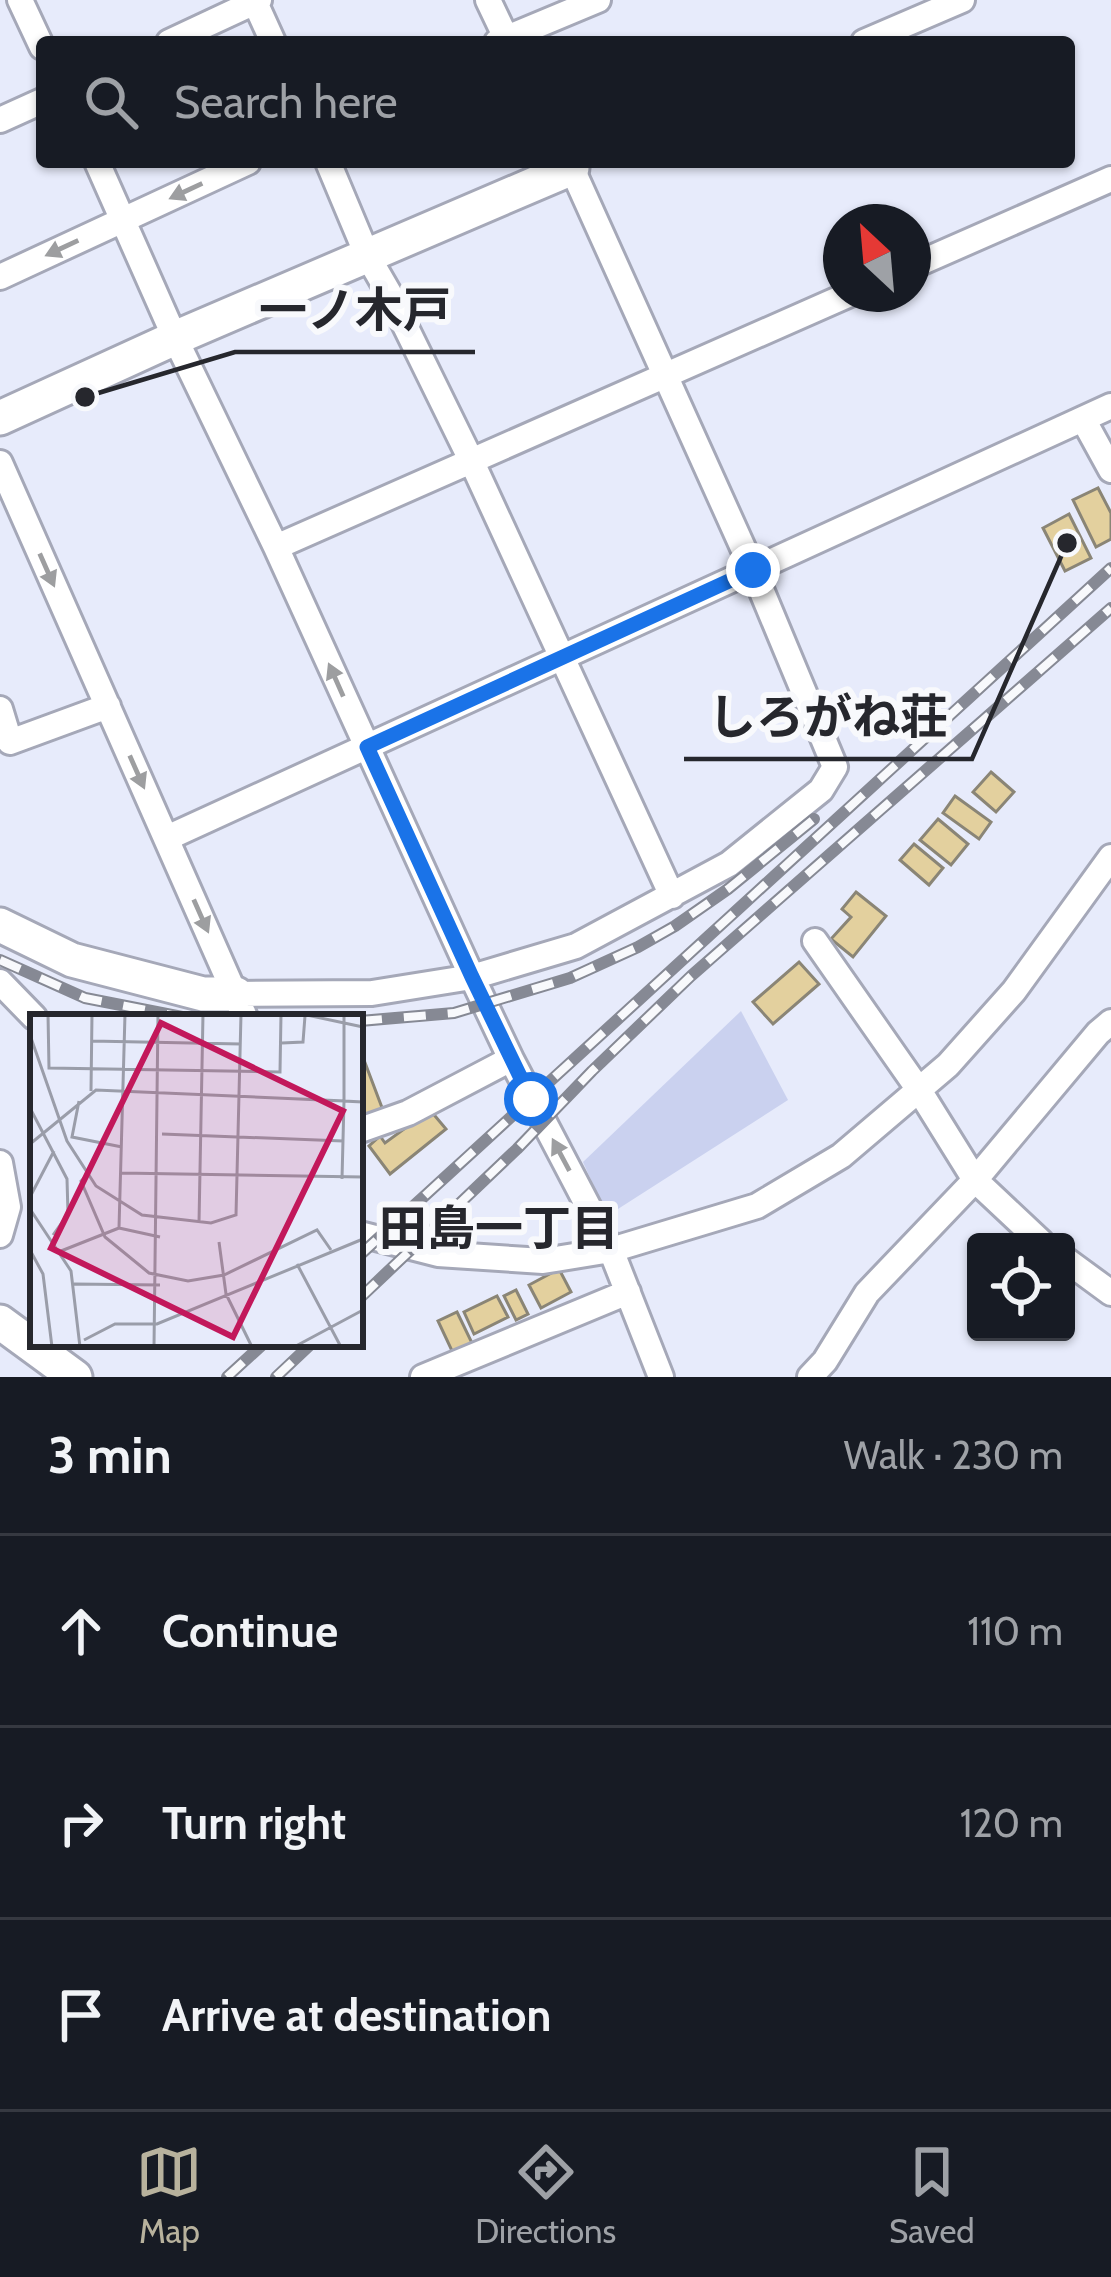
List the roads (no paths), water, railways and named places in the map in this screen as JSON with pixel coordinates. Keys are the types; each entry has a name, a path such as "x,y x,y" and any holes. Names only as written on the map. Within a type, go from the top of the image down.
{"street":[{"path":"20,0 37,36"},
{"path":"488,0 502,36"},
{"path":"515,36 598,0"},
{"path":"878,36 962,0"},
{"path":"182,36 256,1 271,36"},
{"path":"0,120 36,104"},
{"path":"100,168 511,1060 611,1250 661,1377"},
{"path":"0,277 235,168"},
{"path":"331,168 367,255 471,460 672,896"},
{"path":"0,418 566,168"},
{"path":"2,931 72,960 241,1006 472,977 576,946 672,896 729,864 821,790 835,767 577,168"},
{"path":"931,258 1111,179"},
{"path":"276,547 823,306"},
{"path":"167,838 1111,406"},
{"path":"1083,419 1111,470"},
{"path":"0,463 241,1006"},
{"path":"0,709 10,742 108,706"},
{"path":"363,1235 438,1254 543,1262 611,1250 757,1206 841,1156 948,1065 1014,991 1111,857"},
{"path":"815,940 975,1180 1031,1233"},
{"path":"0,982 31,1014"},
{"path":"810,1377 867,1293 975,1180 1111,1022"},
{"path":"363,1129 408,1113 511,1060"},
{"path":"0,1163 8,1207 0,1235"},
{"path":"1075,1267 1111,1293"},
{"path":"423,1377 628,1292"},
{"path":"0,1322 30,1339"},
{"path":"44,1347 70,1362"}],"railway":[{"path":"363,1252 1111,568"},
{"path":"363,1295 691,976 1111,608"},
{"path":"363,1021 454,1013 570,978 675,926 814,819"},
{"path":"0,960 85,998 167,1014"},
{"path":"227,1377 260,1347"},
{"path":"276,1377 308,1347"}],"place":[{"name":"一ノ木戸","path":"85,397"},
{"name":"しろがね荘","path":"1067,543"}],"district":[{"name":"田島一丁目","path":"499,1228"}]}
